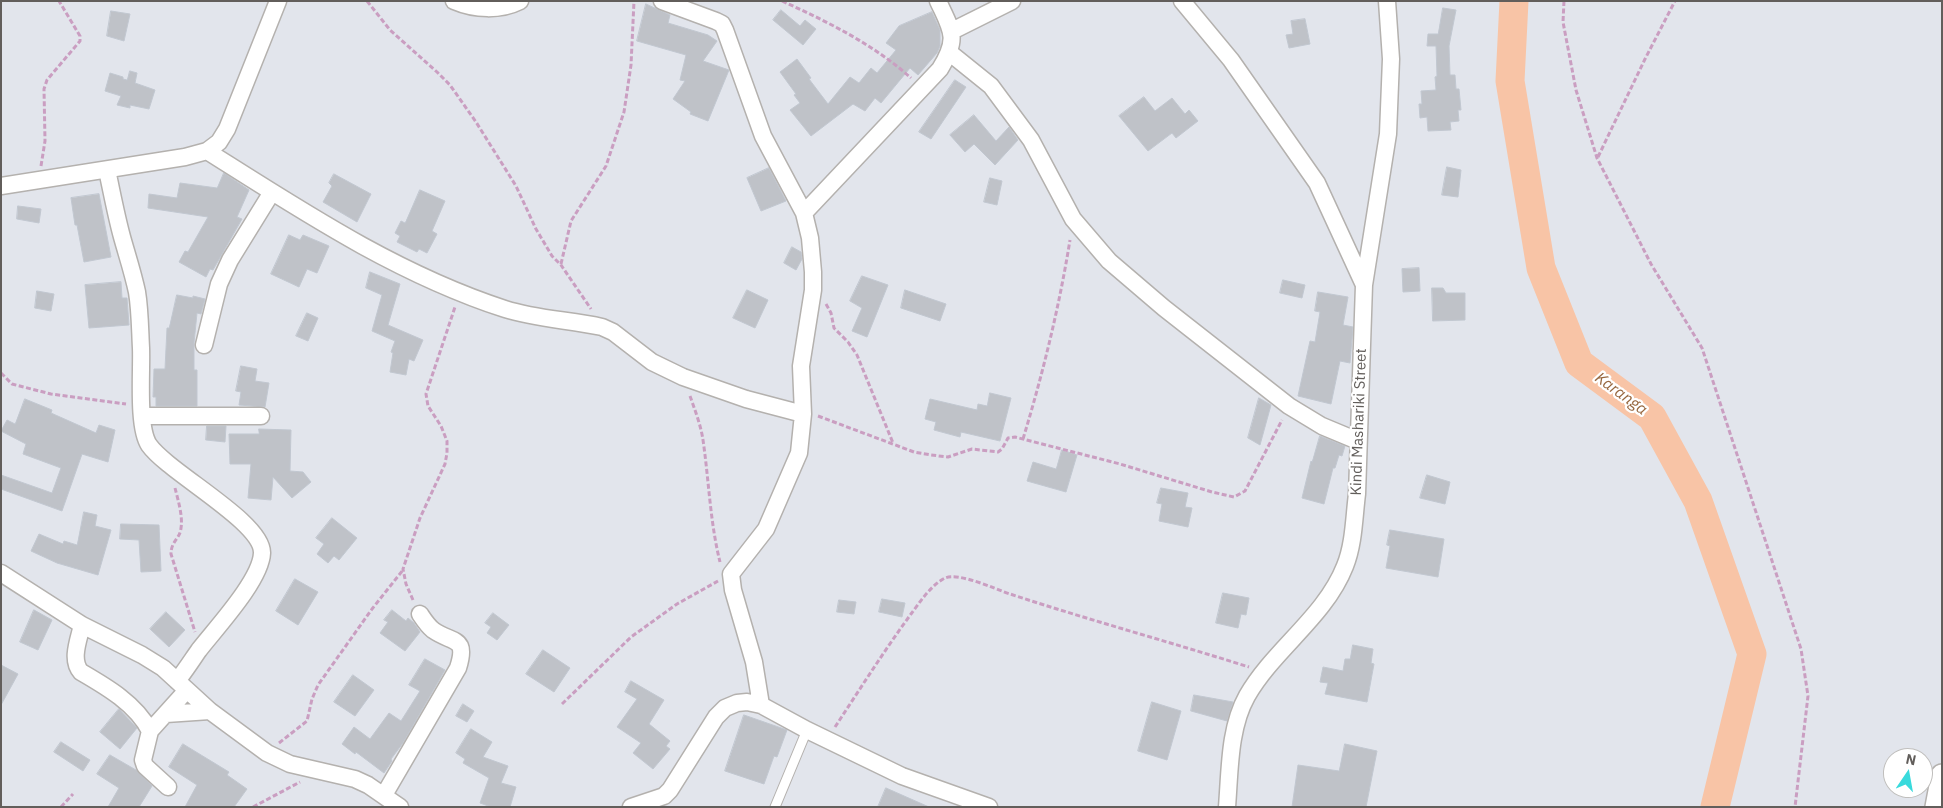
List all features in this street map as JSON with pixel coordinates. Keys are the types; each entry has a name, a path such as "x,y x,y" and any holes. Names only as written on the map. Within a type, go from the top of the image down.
{"street":[{"path":"1,186 185,157 206,151 219,142 228,129 278,1"},
{"path":"454,1 484,9 510,6 520,1"},
{"path":"662,1 722,24 763,136 784,179 804,213 810,238 813,290 801,366 802,411 800,453 766,529 728,576 754,662 761,705"},
{"path":"804,213 923,88 950,53 952,31 938,1"},
{"path":"952,31 1012,1"},
{"path":"1182,1 1231,60 1317,183 1364,286"},
{"name":"Kindi Mashariki Street","path":"1227,807 1235,724 1247,696 1264,672 1328,598 1345,565 1353,529 1357,494 1364,286 1388,134 1391,59 1387,1"},
{"path":"950,53 991,86 1030,140 1073,220 1109,261 1164,308 1289,406 1322,426 1358,441"},
{"path":"206,151 321,223 387,259 460,292 506,309 602,326 614,332 652,362 683,377 746,399 802,411"},
{"path":"107,170 121,234 137,292 142,411 148,444 170,465 240,519 252,530 262,545 261,560 256,573 229,613 198,652 166,714 150,731 143,760 145,766 168,787"},
{"path":"204,345 226,268 242,238 272,192"},
{"path":"142,411 262,416"},
{"path":"1,573 82,625 142,655 163,668 210,711 267,753 290,764 355,779 384,795 400,807"},
{"path":"384,795 458,668 461,658 462,652 456,641 433,630 420,614"},
{"path":"82,625 76,655 77,668 117,694 146,722 150,731"},
{"path":"631,807 664,796 670,790 716,717 725,708 737,702 761,705 807,730 902,776 989,807"},
{"path":"166,714 210,711"},
{"path":"1936,807 1942,775"}],"lane":[{"path":"775,807 807,730"}],"path":[{"path":"38,181 45,141 44,89 47,80 80,42 80,36 59,1"},
{"path":"367,1 390,30 450,85 476,122 516,186 536,229 552,256 561,265 602,326"},
{"path":"561,265 571,221 606,166 624,112 631,65 634,1"},
{"path":"782,1 854,36 891,60 923,88"},
{"path":"1564,1 1563,22 1576,90 1598,158 1652,264 1702,348 1801,649 1808,696 1795,807"},
{"path":"1598,158 1675,1"},
{"path":"1023,439 1046,361 1065,272 1073,220"},
{"path":"813,290 830,309 834,328 848,342 857,355 894,443"},
{"path":"267,753 307,721 312,699 318,685 403,569 420,518 445,464 447,442 441,426 428,406 426,394 460,292"},
{"path":"1,373 12,384 51,394 142,411"},
{"path":"562,704 631,636 677,604 728,576 715,542 703,438 683,377"},
{"path":"802,411 894,443 914,452 940,457 972,449 998,452 1002,449 1008,438 1023,439 1112,461 1234,497 1245,491 1289,406"},
{"path":"170,465 182,526 172,545 171,554 193,624 198,652"},
{"path":"403,569 406,584 420,614"},
{"path":"828,740 882,656 924,597 939,582 953,576 1264,672"},
{"path":"253,807 297,784 314,770"},
{"path":"61,807 73,794"}],"building":[{"path":"646,4 670,15 668,23 708,35 717,41 703,61 729,70 708,121 690,114 691,112 673,99 685,81 680,80 686,55 637,41"},
{"path":"1443,8 1456,10 1449,46 1450,75 1455,75 1456,89 1459,89 1461,110 1458,110 1459,121 1450,122 1451,130 1428,131 1427,117 1420,118 1419,104 1422,104 1421,91 1436,90 1436,46 1427,46 1428,34 1438,34"},
{"path":"781,10 800,26 805,20 816,29 803,45 773,20"},
{"path":"111,11 130,14 124,41 107,36"},
{"path":"932,12 940,30 940,46 937,53 918,75 910,68 881,103 875,98 865,111 853,104 811,136 790,110 800,103 794,95 796,94 780,72 797,59 828,104 850,77 859,83 871,68 877,73 896,50 886,43 899,26"},
{"path":"1305,19 1310,44 1289,48 1286,35 1293,34 1291,21"},
{"path":"130,71 137,73 135,83 155,90 149,109 130,105 130,108 117,105 121,96 105,91 110,73 127,80"},
{"path":"955,80 966,87 931,139 919,132"},
{"path":"1144,97 1155,111 1172,98 1185,114 1189,110 1198,121 1176,138 1172,133 1148,151 1119,116"},
{"path":"974,115 996,141 1009,127 1018,140 995,165 974,144 965,152 950,135"},
{"path":"1447,167 1461,170 1458,197 1442,195"},
{"path":"769,168 786,201 761,211 747,178"},
{"path":"224,173 249,190 237,217 242,219 213,270 210,269 206,277 179,262 185,251 188,252 208,217 148,208 149,194 177,198 180,183 217,188"},
{"path":"334,174 371,194 357,222 323,202 332,186 329,183"},
{"path":"990,178 1002,181 997,205 984,202"},
{"path":"420,190 445,201 432,231 437,234 427,253 419,249 417,252 397,242 400,236 395,233 401,221 405,223"},
{"path":"99,194 111,257 84,262 71,198"},
{"path":"18,206 41,209 39,223 17,219"},
{"path":"289,235 300,240 303,235 329,246 317,273 307,269 299,287 271,274"},
{"path":"792,247 801,252 802,259 796,270 784,263"},
{"path":"1419,268 1420,291 1403,292 1402,269"},
{"path":"370,272 400,284 388,325 423,340 414,361 409,359 406,375 390,372 393,353 391,352 395,341 372,331 382,295 366,288"},
{"path":"862,276 888,285 867,337 852,331 862,308 850,301"},
{"path":"1283,280 1305,285 1302,298 1280,293"},
{"path":"121,282 122,298 127,298 129,325 89,328 85,285"},
{"path":"1432,288 1443,288 1446,293 1465,293 1465,320 1433,321"},
{"path":"747,290 768,300 755,328 733,318"},
{"path":"905,290 946,304 940,321 901,308"},
{"path":"37,291 54,294 51,311 35,308"},
{"path":"1318,292 1348,297 1343,325 1353,327 1350,363 1340,361 1331,404 1298,396 1310,341 1315,342 1320,312 1315,311"},
{"path":"177,295 205,299 201,314 197,313 194,343 194,370 197,370 197,406 156,406 156,397 153,397 154,369 165,369 167,328 169,328"},
{"path":"307,313 318,318 308,341 296,336"},
{"path":"241,366 257,369 255,381 269,383 265,407 239,405 241,392 236,391"},
{"path":"990,393 1011,398 1000,441 961,432 960,437 934,430 936,422 925,419 930,399 977,410 978,404 987,406"},
{"path":"1259,398 1271,405 1260,445 1248,438"},
{"path":"25,399 52,410 51,413 96,433 99,425 115,430 108,462 82,454 62,511 1,489 1,475 52,493 61,468 23,454 26,444 1,431 7,420 15,424"},
{"path":"207,426 226,426 225,442 206,440"},
{"path":"259,429 291,430 290,471 303,472 311,482 292,498 273,477 271,500 248,498 251,464 230,464 229,434 259,434"},
{"path":"1320,436 1345,446 1342,456 1339,455 1335,468 1333,468 1324,504 1302,498 1311,461"},
{"path":"1062,450 1077,455 1066,492 1027,481 1033,462 1056,469"},
{"path":"1427,475 1450,482 1445,504 1420,498"},
{"path":"1161,488 1188,493 1185,507 1192,508 1188,527 1159,521 1162,504 1157,503"},
{"path":"84,512 97,515 95,526 111,530 98,575 57,563 31,551 39,534 63,544 64,541 77,545"},
{"path":"332,518 357,538 339,560 334,556 328,563 317,554 324,544 316,538"},
{"path":"121,524 159,525 161,571 141,572 139,540 120,539"},
{"path":"1390,530 1444,539 1438,577 1386,568 1390,546 1387,545"},
{"path":"295,579 318,592 298,625 276,611"},
{"path":"1223,593 1249,598 1246,615 1241,614 1238,628 1216,623"},
{"path":"882,599 905,603 902,617 879,612"},
{"path":"839,600 856,602 854,614 837,612"},
{"path":"34,610 52,620 38,650 20,642"},
{"path":"392,610 406,621 408,618 420,632 405,651 380,633 388,622 384,620"},
{"path":"166,612 185,630 169,647 150,629"},
{"path":"493,613 509,625 497,640 487,633 491,627 485,623"},
{"path":"1353,645 1373,649 1371,663 1374,664 1367,702 1325,694 1328,683 1320,682 1323,667 1343,671 1345,659 1350,659"},
{"path":"543,650 570,668 554,692 526,674"},
{"path":"425,659 445,670 384,773 342,744 354,727 370,739 389,713 401,721 420,691 409,685"},
{"path":"1,665 18,674 1,705"},
{"path":"353,675 374,690 355,716 334,702"},
{"path":"631,681 664,700 649,724 670,741 666,746 670,749 653,769 633,753 641,743 617,727 637,699 625,692"},
{"path":"1194,695 1233,702 1227,721 1191,711"},
{"path":"1152,702 1181,711 1167,760 1138,751"},
{"path":"463,704 474,711 467,722 456,716"},
{"path":"119,709 137,728 120,749 100,732"},
{"path":"744,715 787,730 777,757 774,756 764,784 725,771"},
{"path":"471,729 492,742 483,757 508,766 501,783 516,787 510,807 491,807 480,803 489,778 463,763 465,759 456,753"},
{"path":"61,742 90,760 83,771 54,752"},
{"path":"183,744 229,772 227,775 247,789 234,807 185,807 197,785 169,767"},
{"path":"1345,744 1377,751 1366,807 1292,807 1298,765 1339,771"},
{"path":"110,755 136,770 152,786 139,807 108,807 119,788 97,774"},
{"path":"886,788 929,807 878,807"}],"waterway":[{"name":"Karanga","path":"1514,1 1510,81 1541,268 1579,363 1652,417 1698,501 1752,654 1715,807"}]}
